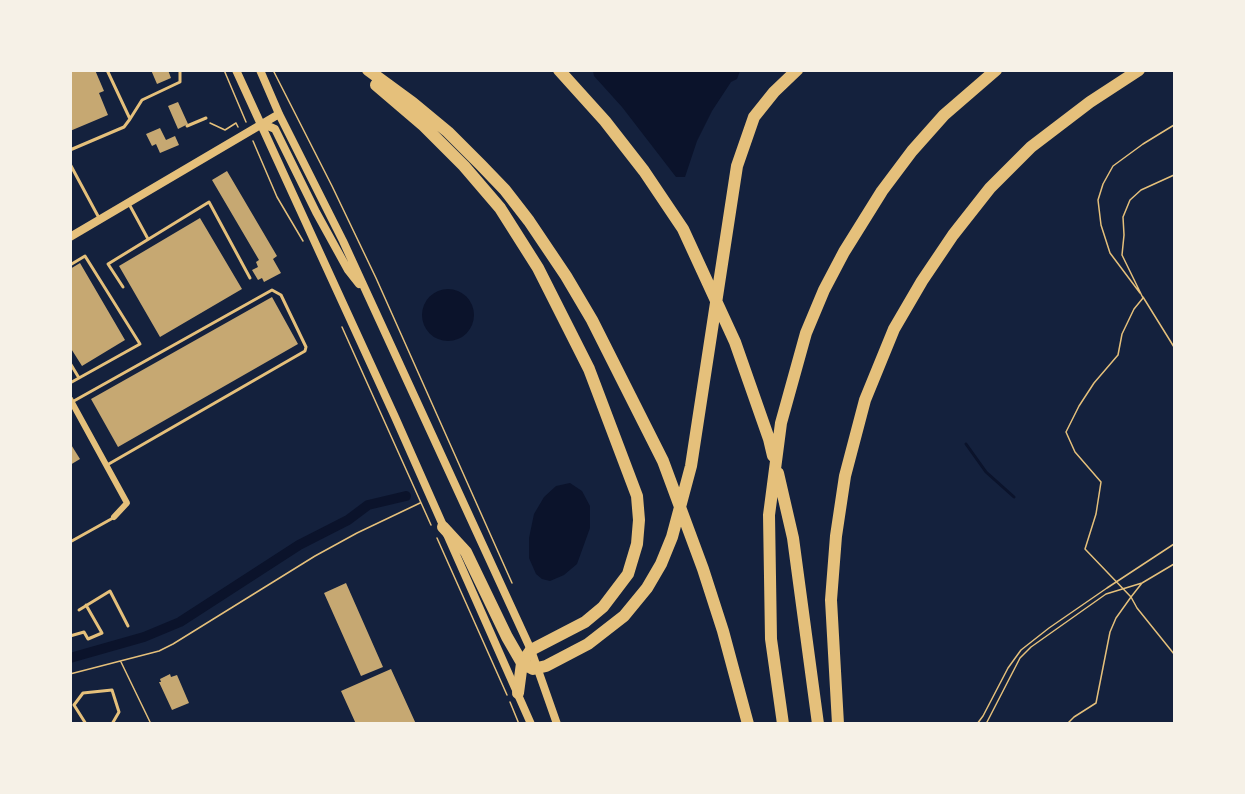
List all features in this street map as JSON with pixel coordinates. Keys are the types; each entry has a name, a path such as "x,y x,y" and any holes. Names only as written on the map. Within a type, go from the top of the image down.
{"highway":[{"path":"359,70 424,126 465,166 500,208 538,268 589,369 637,496 639,520 637,544 628,574 603,607 585,622 531,650 522,663 518,693"},
{"path":"368,70 448,132 482,165 529,221 582,302 663,461 703,569 723,631 748,723"},
{"path":"559,70 605,121 644,171 682,229 735,342 769,439 793,538 818,723"},
{"path":"443,527 466,552 507,637 522,663 527,667 538,670 588,644 624,616 647,588 661,564 672,537 690,466 737,166 754,117 774,92 797,70"},
{"path":"783,723 771,639 769,515 781,423 806,333 824,290 844,252 882,191 944,115 996,70"},
{"path":"838,723 831,600 836,536 845,476 866,400 894,329 922,281 953,235 990,188 1031,147 1089,102 1139,70"}],"street":[{"path":"236,70 395,417 531,723"},
{"path":"260,70 279,114 370,300 531,650 557,723"},
{"path":"70,237 279,114"},
{"path":"261,126 275,129 348,270 370,300"},
{"path":"71,400 127,503 114,517"}],"lane":[{"path":"107,70 130,119"},
{"path":"70,150 124,127 142,100 180,82 180,70"},
{"path":"187,126 206,118"},
{"path":"70,164 100,220"},
{"path":"123,287 108,264 209,202 250,278"},
{"path":"129,204 148,239"},
{"path":"70,265 85,256 140,344 70,383"},
{"path":"71,400 272,290 281,295 306,346 305,351 107,465"},
{"path":"70,363 79,378"},
{"path":"70,542 114,517"},
{"path":"79,610 110,591 128,626"},
{"path":"70,636 84,632 88,639 102,633 86,605"},
{"path":"86,723 82,721 74,705 83,693 112,690 119,712 112,723"}],"path":[{"path":"224,70 246,134 277,197 307,248"},
{"path":"273,70 376,278 513,586"},
{"path":"206,118 208,122 225,130 236,123 246,134"},
{"path":"1174,125 1113,166 1103,184 1098,200 1101,225 1110,253 1143,298 1174,347"},
{"path":"1143,298 1122,255 1123,217 1130,200 1141,190 1174,175"},
{"path":"1143,298 1134,309 1122,334 1118,355 1094,383 1066,432 1075,452 1101,482 1096,514 1085,549 1131,597 1137,608 1174,654"},
{"path":"339,320 519,723"},
{"path":"70,674 159,651 315,556 421,503"},
{"path":"977,723 1008,668 1021,650 1049,628 1174,544"},
{"path":"986,723 1020,658 1031,647 1106,594 1142,583 1174,564"},
{"path":"1067,723 1096,703 1110,632 1116,618 1142,583"},
{"path":"121,661 151,723"}],"water":[{"path":"593,71 740,71 737,79 731,82 712,111 697,141 685,177 676,177 622,107 594,76"},
{"path":"443,289 453,289 467,296 474,315 467,334 453,341 443,341 433,337 426,330 422,320 422,310 426,300 433,293"},
{"path":"570,483 582,491 590,506 590,528 577,564 564,575 550,581 536,574 529,558 529,538 534,514 544,497 556,486"}],"building":[{"path":"70,70 95,70 104,91 99,93 108,115 70,131"},
{"path":"151,70 168,70 171,78 157,84"},
{"path":"178,102 188,124 178,129 168,106"},
{"path":"160,128 166,140 175,136 179,145 160,153 156,144 152,146 146,134"},
{"path":"227,171 277,256 273,259 281,273 264,282 262,278 258,280 252,270 258,267 256,262 259,260 212,180"},
{"path":"200,218 242,289 160,337 119,266"},
{"path":"80,263 125,340 82,366 70,347 70,269"},
{"path":"272,297 298,344 118,447 91,399"},
{"path":"70,443 80,459 70,465"},
{"path":"346,583 383,667 361,676 324,593"},
{"path":"391,669 416,724 356,724 341,691"},
{"path":"170,674 171,677 177,675 189,703 172,710 159,682 161,682 160,679"}],"waterway":[{"path":"966,444 986,472 1014,497"},
{"path":"70,658 144,637 180,622 299,545 348,520 368,505 406,496"}]}
